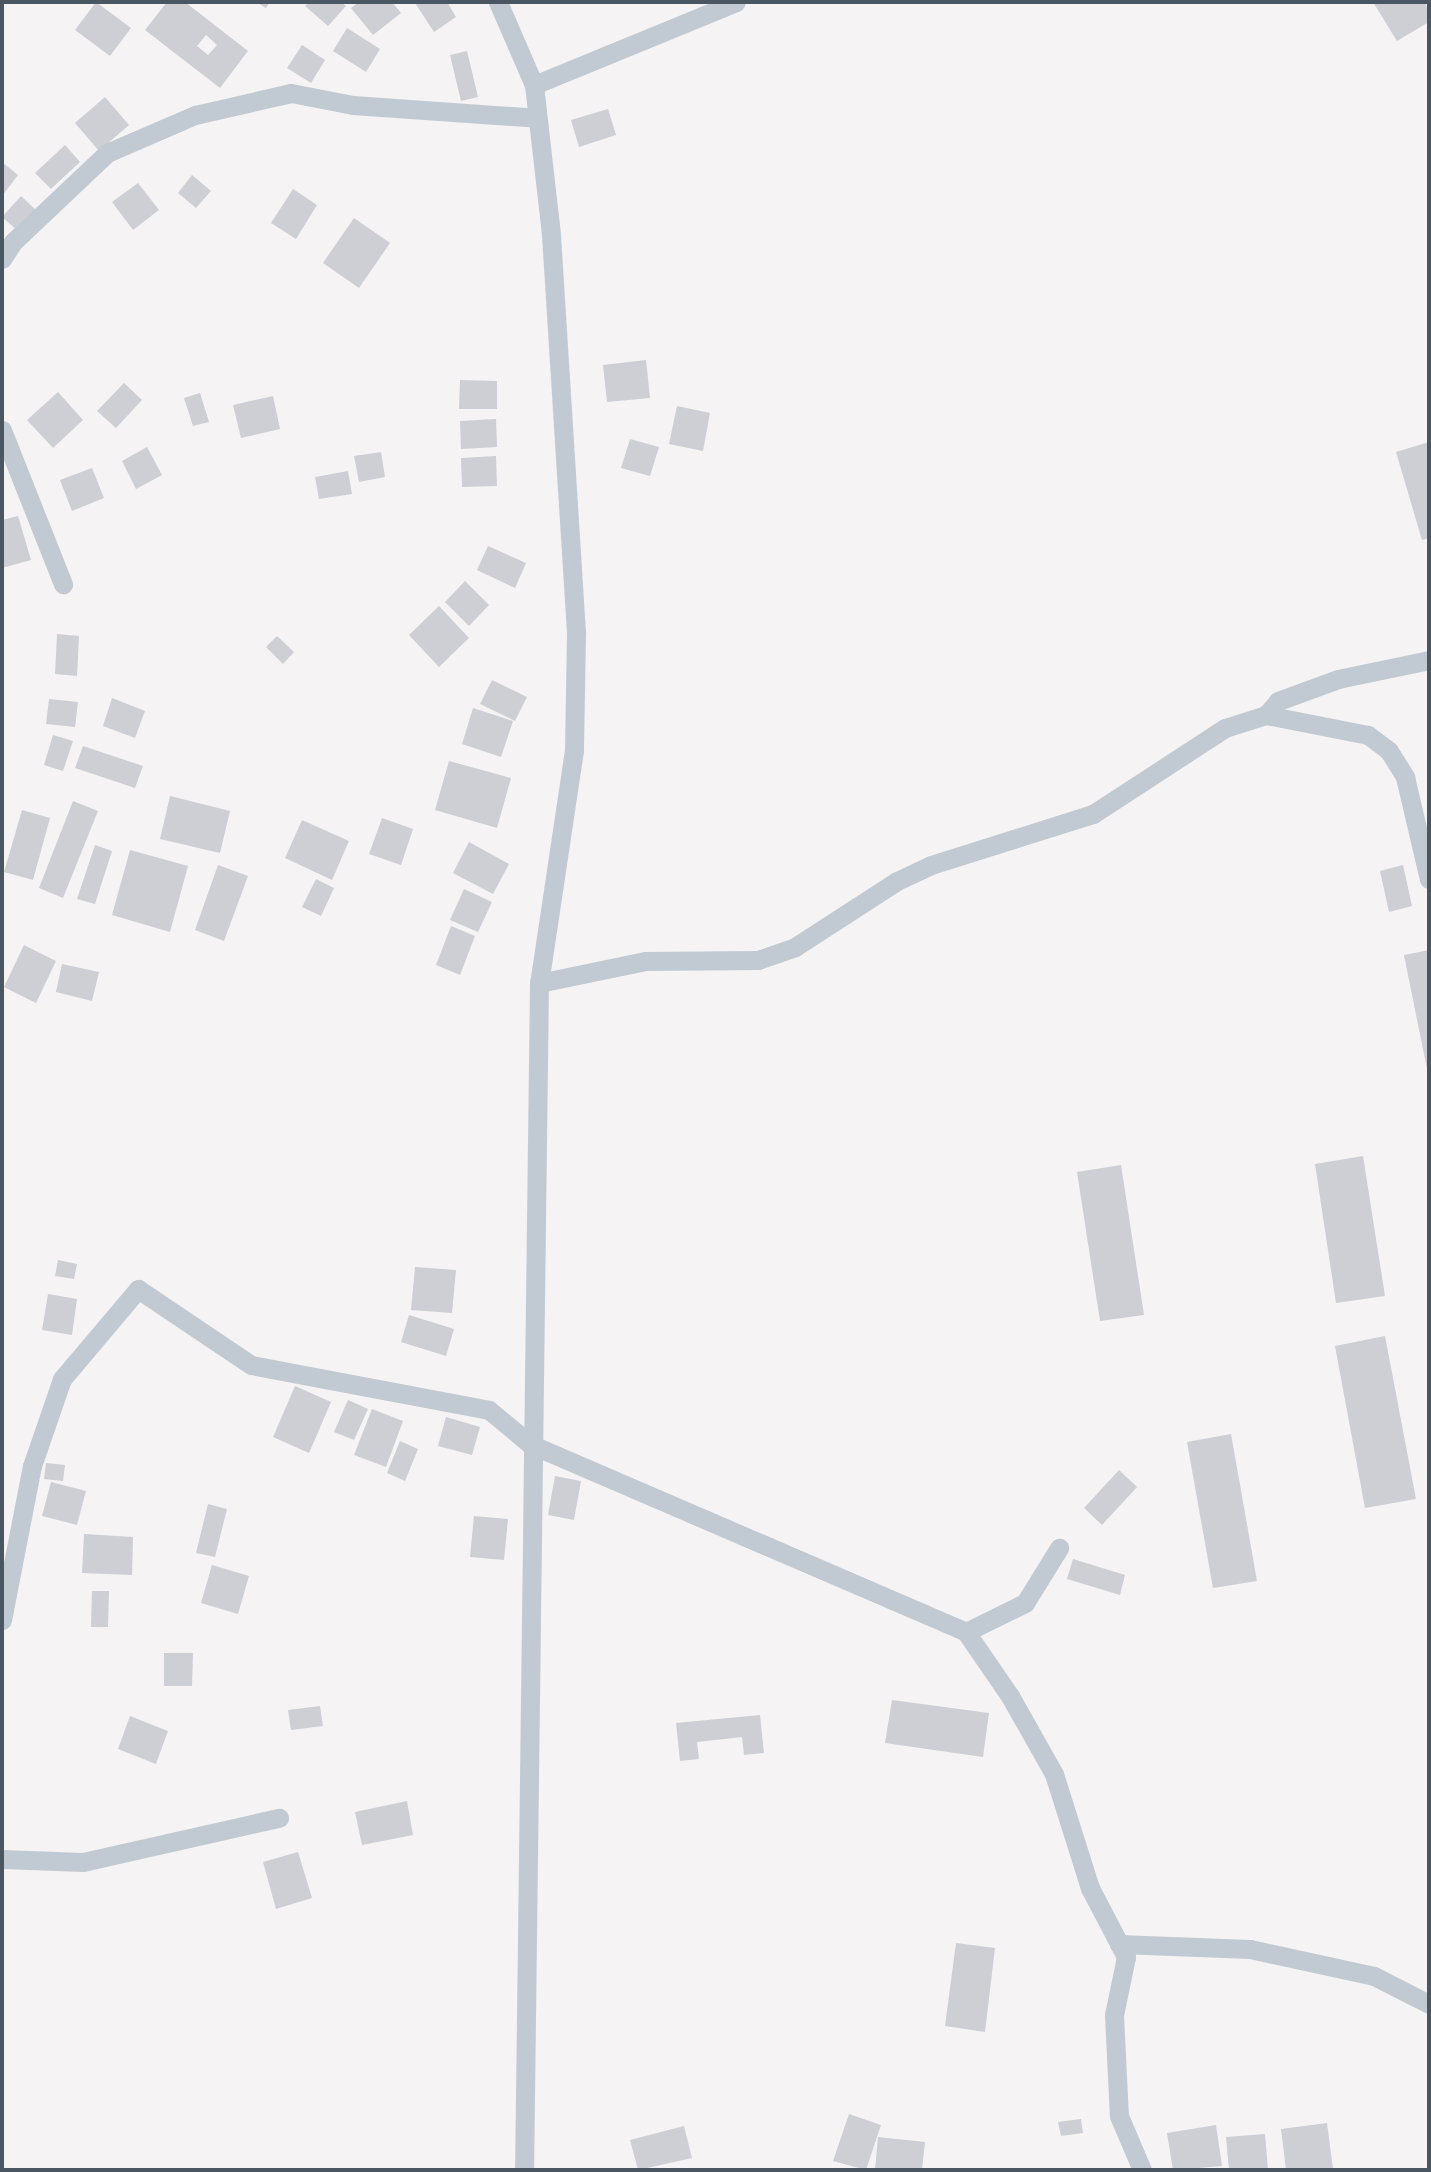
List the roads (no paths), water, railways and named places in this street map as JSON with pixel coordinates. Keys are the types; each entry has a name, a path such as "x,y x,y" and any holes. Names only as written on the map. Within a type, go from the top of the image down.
{"street":[{"path":"498,2 534,85 551,235 576,634 574,750 538,983 530,1444 524,2170"},
{"path":"534,85 736,2"},
{"path":"2,259 107,153 195,115 291,93 353,105 537,118"},
{"path":"2,430 63,584"},
{"path":"1266,715 1278,701 1325,683 1429,660"},
{"path":"538,983 645,961 758,960 795,947 897,881 931,865 1093,814 1225,728 1266,715 1368,735 1389,751 1405,777 1429,879"},
{"path":"2,1620 32,1466 62,1380 138,1289 251,1365 489,1410 530,1444 966,1632 1010,1696 1054,1774 1090,1888 1126,1957 1114,2015 1119,2116 1142,2170"},
{"path":"966,1632 1025,1603 1059,1548"},
{"path":"2,1858 83,1862 279,1818"},
{"path":"1119,1944 1250,1949 1374,1976 1429,2004"}]}
